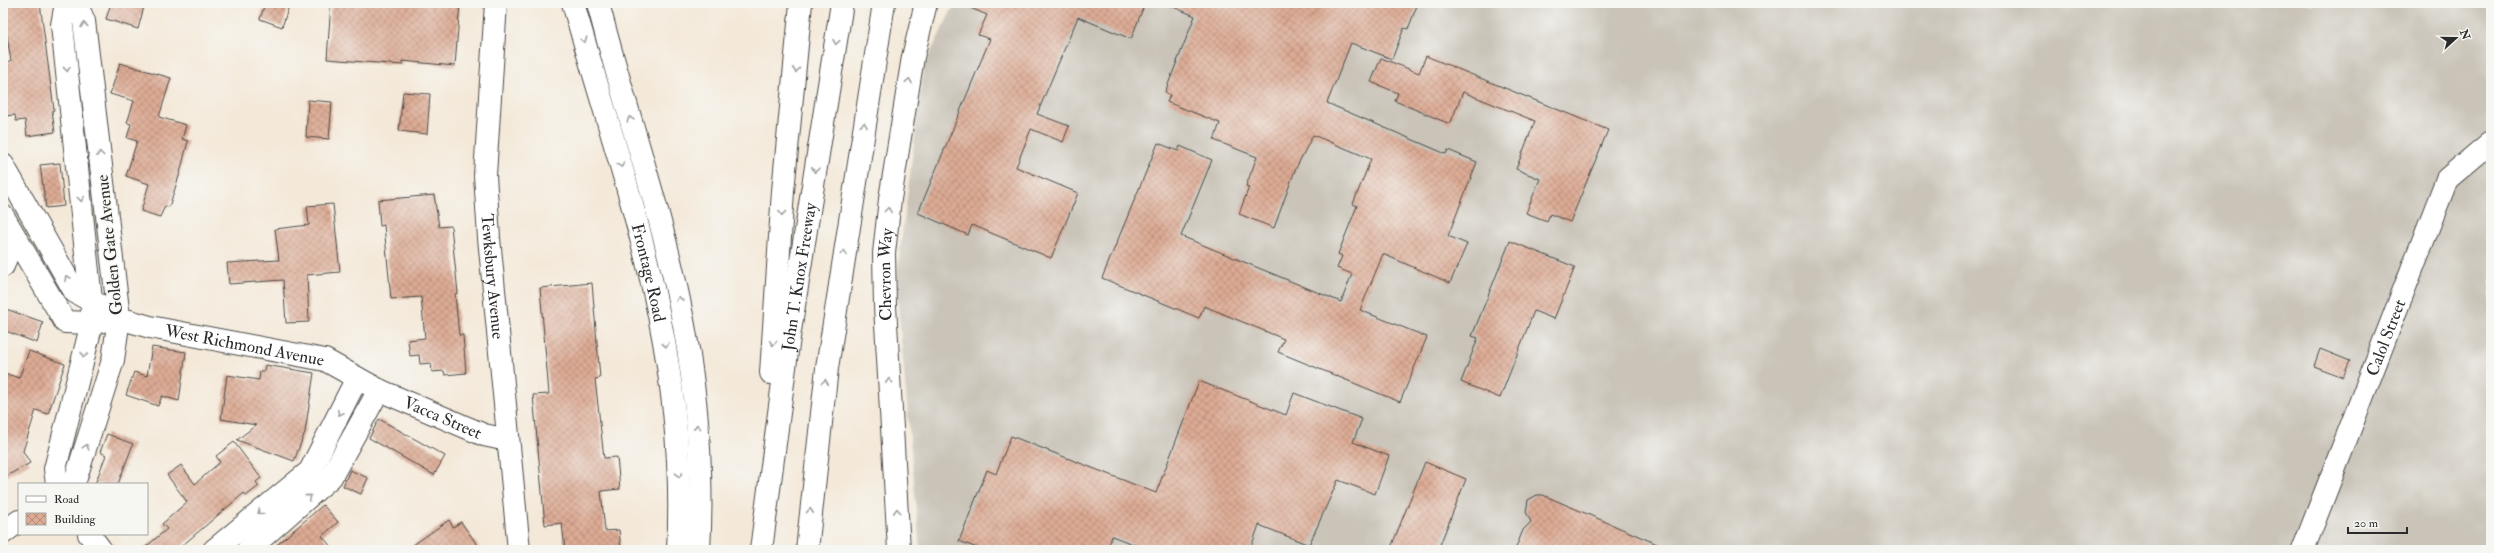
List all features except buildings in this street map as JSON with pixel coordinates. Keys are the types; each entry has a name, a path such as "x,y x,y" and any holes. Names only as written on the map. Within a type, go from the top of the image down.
{"main road":[{"name":"Golden Gate Avenue","path":"57,483 55,469 92,323 91,300 62,25 66,3"},
{"name":"Golden Gate Avenue","path":"74,483 124,320 84,21 76,3"},
{"name":"Tewksbury Avenue","path":"496,3 486,175 489,238 519,550"},
{"name":"Frontage Road","path":"573,3 638,224 662,322 676,420 679,477 678,550"},
{"path":"598,3 663,236 683,321 698,432 698,550"},
{"path":"759,550 783,191 801,3"},
{"name":"John T. Knox Freeway","path":"759,550 789,337 842,3"},
{"path":"807,550 818,435 832,332 884,3"},
{"name":"Chevron Way","path":"899,550 884,295 885,246 890,199 913,57 926,3"},
{"name":"Calol Street","path":"2303,550 2447,179 2491,142"},
{"path":"3,165 75,292 124,320"},
{"path":"3,216 65,322 92,323 124,320"},
{"path":"3,266 14,236"},
{"name":"West Richmond Avenue","path":"124,320 325,360 379,390"},
{"path":"214,550 310,471 357,378"},
{"path":"248,550 331,478 379,390"},
{"name":"Vacca Street","path":"379,390 484,435 508,440"},
{"path":"3,533 18,523"},
{"path":"90,535 101,550"}],"shaded area":[{"path":"955,3 2491,3 2491,550 920,550 896,282 924,66"}]}
